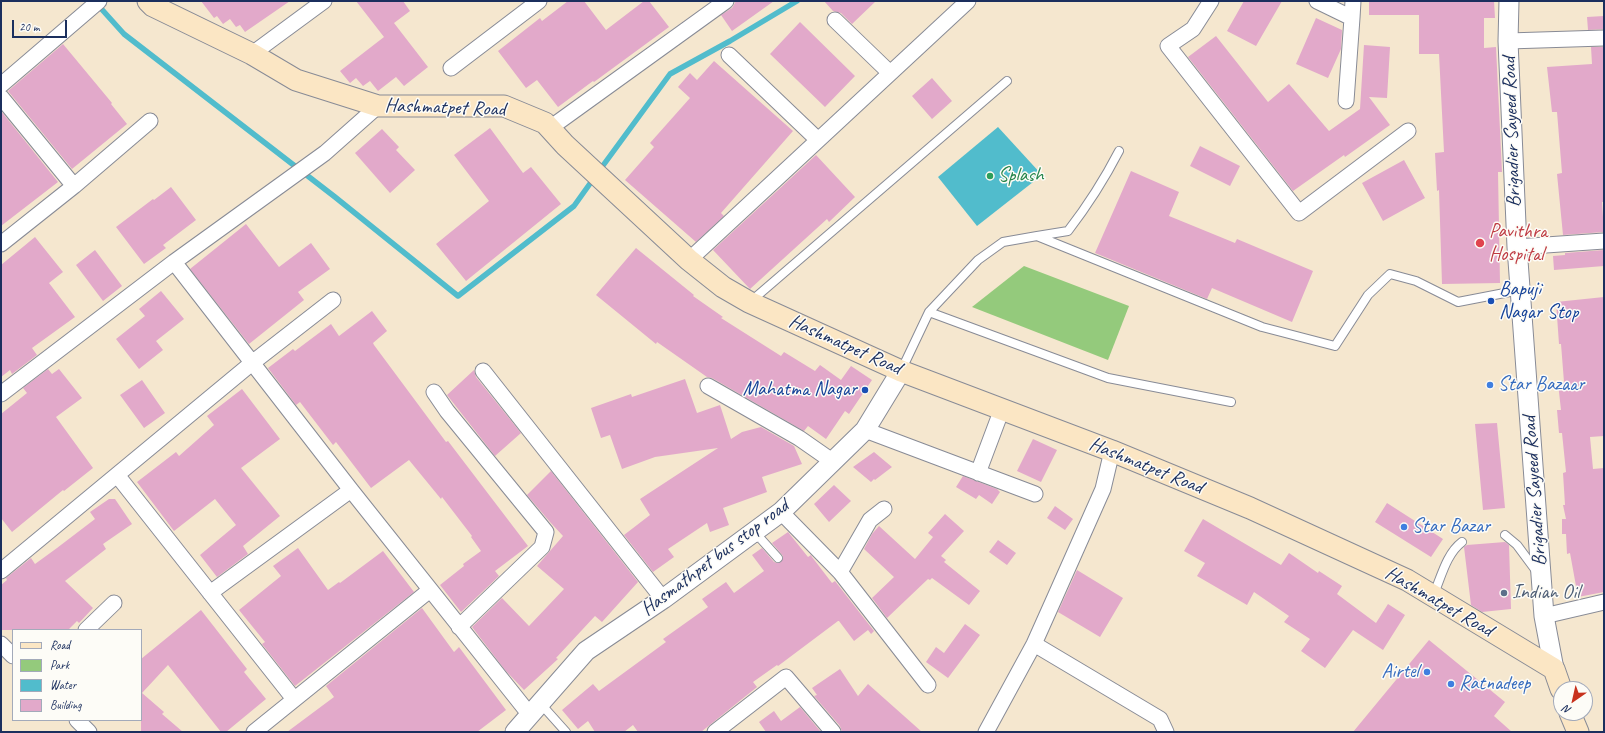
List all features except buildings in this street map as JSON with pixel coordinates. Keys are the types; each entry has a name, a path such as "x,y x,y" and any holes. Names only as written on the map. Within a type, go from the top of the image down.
{"main road":[{"name":"Hashmatpet Road","path":"148,1 153,6 252,54 296,80 378,106 504,106 545,124 565,145 689,260 724,287 749,302 901,370 1112,451 1250,508 1407,580 1554,669"},
{"path":"1554,669 1558,681"},
{"path":"1573,721 1578,732"}],"street":[{"path":"1,85 99,1"},
{"path":"252,54 324,1"},
{"path":"451,68 539,1"},
{"path":"550,128 726,1"},
{"path":"689,260 968,1"},
{"path":"1211,1 1193,29 1168,46 1299,213 1408,131"},
{"path":"1317,1 1352,18"},
{"path":"1346,101 1353,1"},
{"name":"Brigadier Sayeed Road","path":"1509,1 1508,41 1517,247 1544,616 1554,669"},
{"path":"835,20 890,73"},
{"path":"1508,41 1604,38"},
{"path":"729,55 818,140"},
{"path":"1,97 74,186"},
{"path":"1,394 174,262 325,154 378,106"},
{"path":"1,244 74,186 150,121"},
{"path":"1517,247 1604,241"},
{"path":"174,262 459,627 535,709"},
{"path":"1,571 252,363 333,300"},
{"name":"Hasmathpet bus stop road","path":"515,732 586,651 664,599 781,512 864,430 901,370"},
{"path":"483,371 664,599"},
{"path":"708,386 799,438 832,461"},
{"path":"434,392 447,411 546,532 542,547 459,627"},
{"path":"978,473 1002,409"},
{"path":"864,430 1035,494"},
{"path":"986,732 1034,644 1103,489 1112,451"},
{"path":"117,476 294,699"},
{"path":"210,593 351,490"},
{"path":"840,572 870,520 884,509"},
{"path":"781,512 840,572 928,685"},
{"path":"254,732 430,590"},
{"path":"1544,616 1604,602"},
{"path":"87,629 114,603"},
{"path":"1,644 12,655"},
{"path":"1034,644 1160,718 1166,732"},
{"path":"715,732 786,677 833,732"},
{"path":"78,721 89,732"}],"lane":[{"path":"749,302 1007,81"},
{"path":"901,370 929,312 978,260 1004,242 1068,231 1091,200 1119,151"},
{"path":"1036,236 1262,327 1336,346 1368,295 1390,274 1416,281 1458,302 1520,290"},
{"path":"929,312 1108,378 1231,402"},
{"path":"1505,535 1516,545 1541,577"},
{"path":"748,537 760,538 778,558"},
{"path":"1433,596 1451,554 1456,546 1462,542"},
{"path":"535,709 566,732"}],"green space":[{"path":"1024,266 1129,306 1108,360 972,307"}],"water":[{"name":"Splash","path":"998,127 1042,175 977,226 938,177"}],"waterway":[{"path":"599,171 670,74 730,41 797,1"},
{"path":"97,4 124,34 335,197 458,296 574,206 594,178"}],"place":[{"name":"Splash","path":"990,176"},
{"name":"Pavithra Hospital","path":"1480,243"},
{"name":"Bapuji Nagar Stop","path":"1491,301"},
{"name":"Star Bazaar","path":"1490,385"},
{"name":"Mahatma Nagar","path":"865,390"},
{"name":"Star Bazar","path":"1404,527"},
{"name":"Indian Oil","path":"1504,593"},
{"name":"Airtel","path":"1427,672"},
{"name":"Ratnadeep","path":"1451,684"}]}
